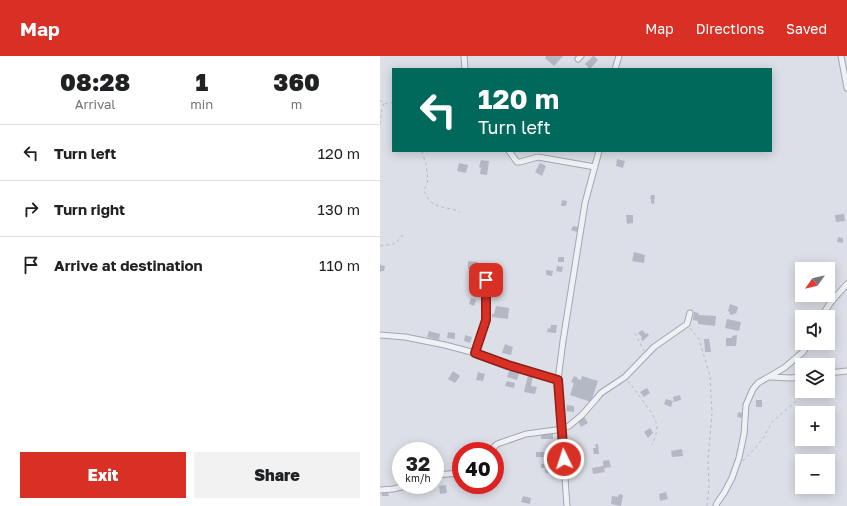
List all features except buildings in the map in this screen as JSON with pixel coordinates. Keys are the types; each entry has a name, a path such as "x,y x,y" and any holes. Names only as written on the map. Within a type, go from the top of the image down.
{"street":[{"path":"464,56 465,68"},
{"path":"615,68 619,56"},
{"path":"841,56 847,88"},
{"path":"510,152 517,162 538,157 595,167"},
{"path":"567,506 558,380 585,203 599,152"},
{"path":"475,353 486,320 486,280"},
{"path":"826,310 847,284"},
{"path":"504,442 526,434 556,430 569,426 582,415 601,393 626,377 654,346 687,324 690,313"},
{"path":"380,335 405,337 445,345 475,353 508,365 558,380"},
{"path":"716,506 732,478 739,458 744,434 746,405 753,389 758,384 784,368 804,350"},
{"path":"835,372 847,371"},
{"path":"770,377 795,377"},
{"path":"380,490 392,489"}],"path":[{"path":"380,100 386,104 392,102"},
{"path":"380,124 384,103"},
{"path":"422,152 426,164 428,180 424,191 431,202 460,212"},
{"path":"380,246 393,245 404,234"},
{"path":"687,324 699,339 710,376 712,413 708,460 709,486 707,506"},
{"path":"635,333 646,355"},
{"path":"626,377 644,401 658,426 652,446"},
{"path":"741,463 764,437 772,422 800,398"}],"route":[{"path":"486,280 486,320 475,353 508,365 558,380 564,459"}]}
